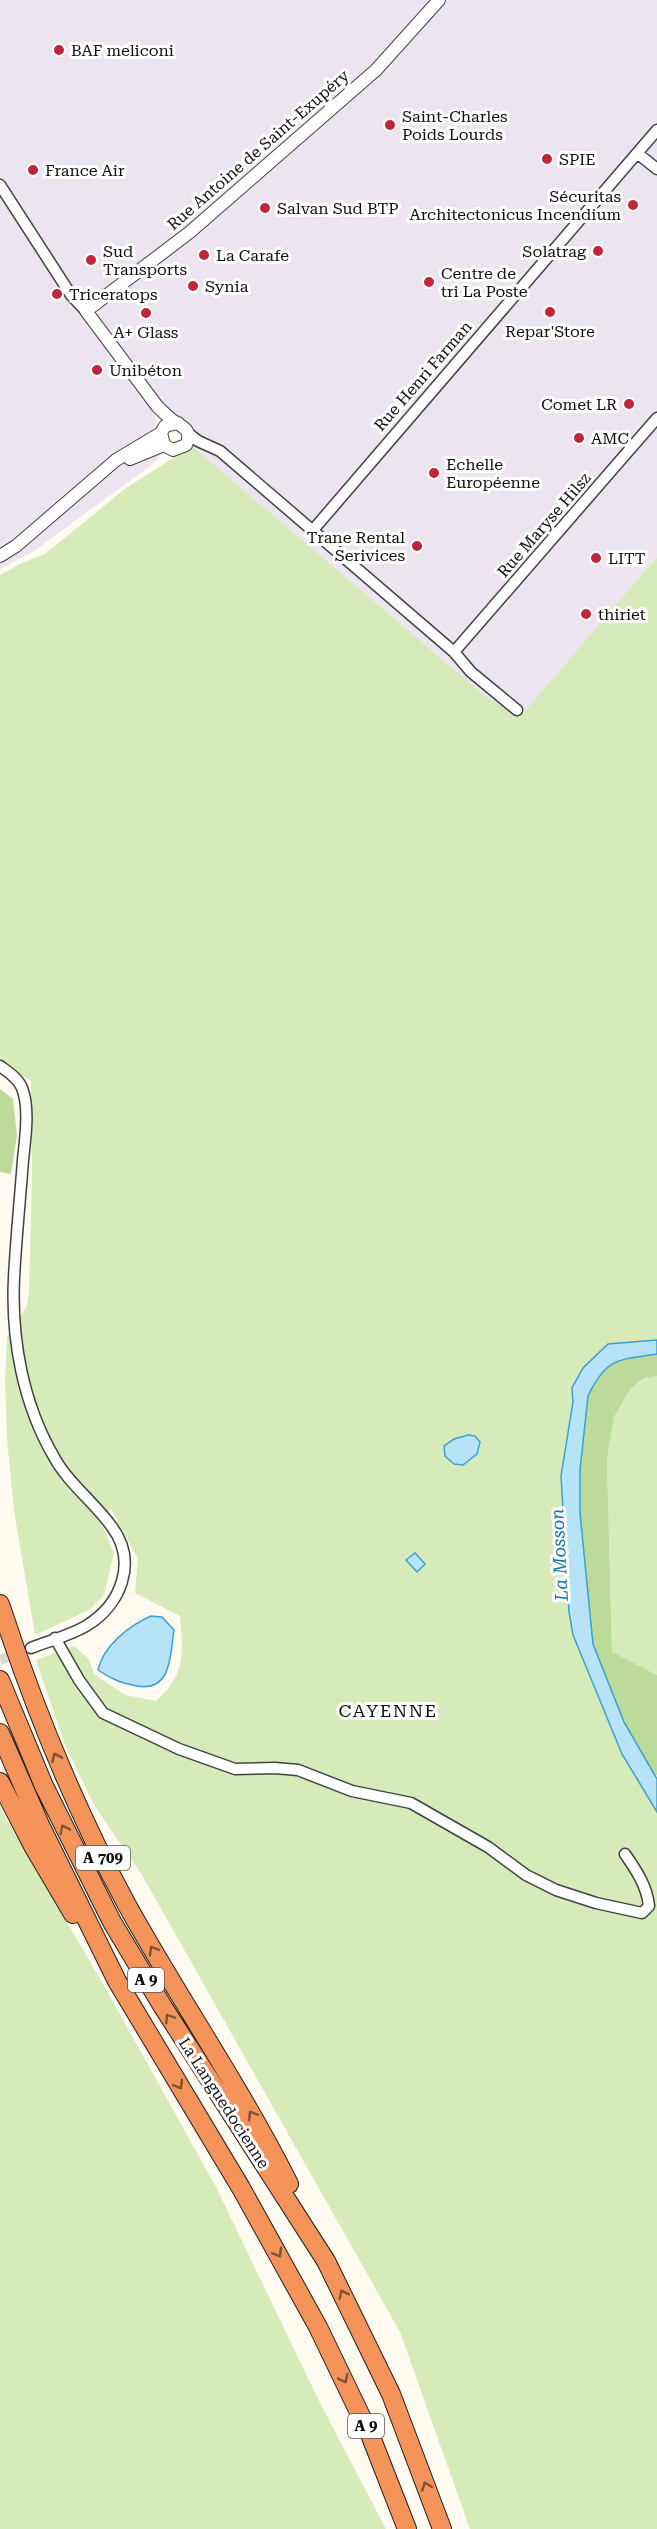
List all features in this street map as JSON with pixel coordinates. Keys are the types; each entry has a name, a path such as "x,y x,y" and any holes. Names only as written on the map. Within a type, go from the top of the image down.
{"highway":[{"name":"A 709","path":"0,1604 35,1706 87,1826 146,1939 260,2127 326,2261"},
{"name":"La Languedocienne","path":"0,1680 49,1797 112,1922 163,2007 326,2261 391,2394 442,2529"},
{"name":"La Languedocienne","path":"0,1732 41,1827 117,1981 241,2188 302,2296 371,2437 407,2529"},
{"path":"0,1782 56,1886 117,1981"}],"street":[{"name":"Rue Antoine de Saint-Exupéry","path":"86,311 190,232 368,77 439,0"},
{"name":"Rue Henri Farman","path":"313,530 657,130"},
{"path":"637,153 657,169"},
{"path":"0,185 68,291 86,311 157,406 186,428 187,440"},
{"path":"157,406 164,435 173,450 187,440"},
{"name":"Rue Maryse Hilsz","path":"454,652 657,418"},
{"path":"0,556 16,546 106,468 164,435 178,423"},
{"path":"187,440 226,457 454,652 471,672 517,711"},
{"path":"0,1066 15,1078 22,1089 26,1122 14,1280 17,1353 36,1422 55,1460 113,1528 121,1543 126,1566 122,1586 105,1611 85,1627 31,1648"},
{"path":"56,1638 79,1680 103,1713 179,1749 235,1769 298,1770 352,1791 411,1803 488,1847 526,1875 556,1890 596,1903 642,1913 649,1906 648,1895 637,1871 625,1854"}],"shaded area":[{"path":"0,0 434,0 376,65 228,194 80,314 155,415 162,453 154,463 34,551 0,569"},
{"path":"447,0 657,0 657,557 520,718 486,697 192,446 199,435 164,406 97,314 99,306 380,71 411,41"}],"green space":[{"path":"192,446 486,697 520,717 657,557 657,1340 608,1344 583,1368 572,1388 573,1402 561,1476 569,1612 573,1635 622,1754 657,1812 657,2529 470,2529 400,2332 142,1875 94,1805 65,1745 36,1660 74,1646 89,1659 94,1674 125,1695 156,1701 173,1682 178,1672 182,1642 180,1616 135,1593 138,1559 111,1509 100,1521 114,1553 104,1595 89,1610 35,1635 14,1511 7,1439 5,1382 7,1337 27,1306 29,1291 32,1177 31,1081 0,1061 0,575 45,554 126,488"},
{"path":"0,1089 13,1099 17,1135 11,1174 0,1172"},
{"path":"657,1354 657,1376 644,1378 630,1389 614,1417 607,1459 612,1652 657,1675 657,1775 655,1776 624,1722 593,1644 580,1513 580,1470 588,1396 601,1374 614,1361"},
{"path":"657,1376 657,1675 612,1653 607,1459 614,1417 630,1389 644,1378"},
{"path":"0,1808 102,1982 216,2187 320,2403 386,2529 0,2529"}],"water":[{"path":"657,1340 657,1354 623,1360 608,1367 588,1396 580,1470 580,1513 593,1644 624,1722 657,1779 657,1812 622,1754 573,1635 569,1612 561,1476 573,1402 572,1388 583,1368 608,1344"},
{"path":"468,1435 475,1436 480,1442 477,1454 463,1465 454,1464 445,1456 444,1446 454,1439"},
{"path":"415,1553 425,1564 417,1572 406,1560"},
{"path":"151,1616 162,1617 174,1630 170,1660 163,1678 148,1686 137,1686 116,1680 98,1670 105,1653 118,1637"}],"tunnel":[{"path":"0,1660 22,1651"}],"place":[{"name":"BAF meliconi","path":"59,50"},
{"name":"Saint-Charles Poids Lourds","path":"390,125"},
{"name":"SPIE","path":"547,159"},
{"name":"France Air","path":"33,170"},
{"name":"Sécuritas Architectonicus Incendium","path":"633,205"},
{"name":"Salvan Sud BTP","path":"265,208"},
{"name":"Solatrag","path":"598,251"},
{"name":"La Carafe","path":"204,255"},
{"name":"Sud Transports","path":"91,260"},
{"name":"Centre de tri La Poste","path":"429,282"},
{"name":"Synia","path":"193,286"},
{"name":"Triceratops","path":"57,294"},
{"name":"Repar'Store","path":"550,312"},
{"name":"A+ Glass","path":"146,313"},
{"name":"Unibéton","path":"97,370"},
{"name":"Comet LR","path":"629,404"},
{"name":"AMC","path":"579,438"},
{"name":"Echelle Européenne","path":"434,473"},
{"name":"Trane Rental Serivices","path":"417,546"},
{"name":"LITT","path":"596,558"},
{"name":"thiriet","path":"586,614"}],"district":[{"name":"CAYENNE","path":"388,1710"}],"water label":[{"name":"La Mosson","path":"559,1555"}]}
